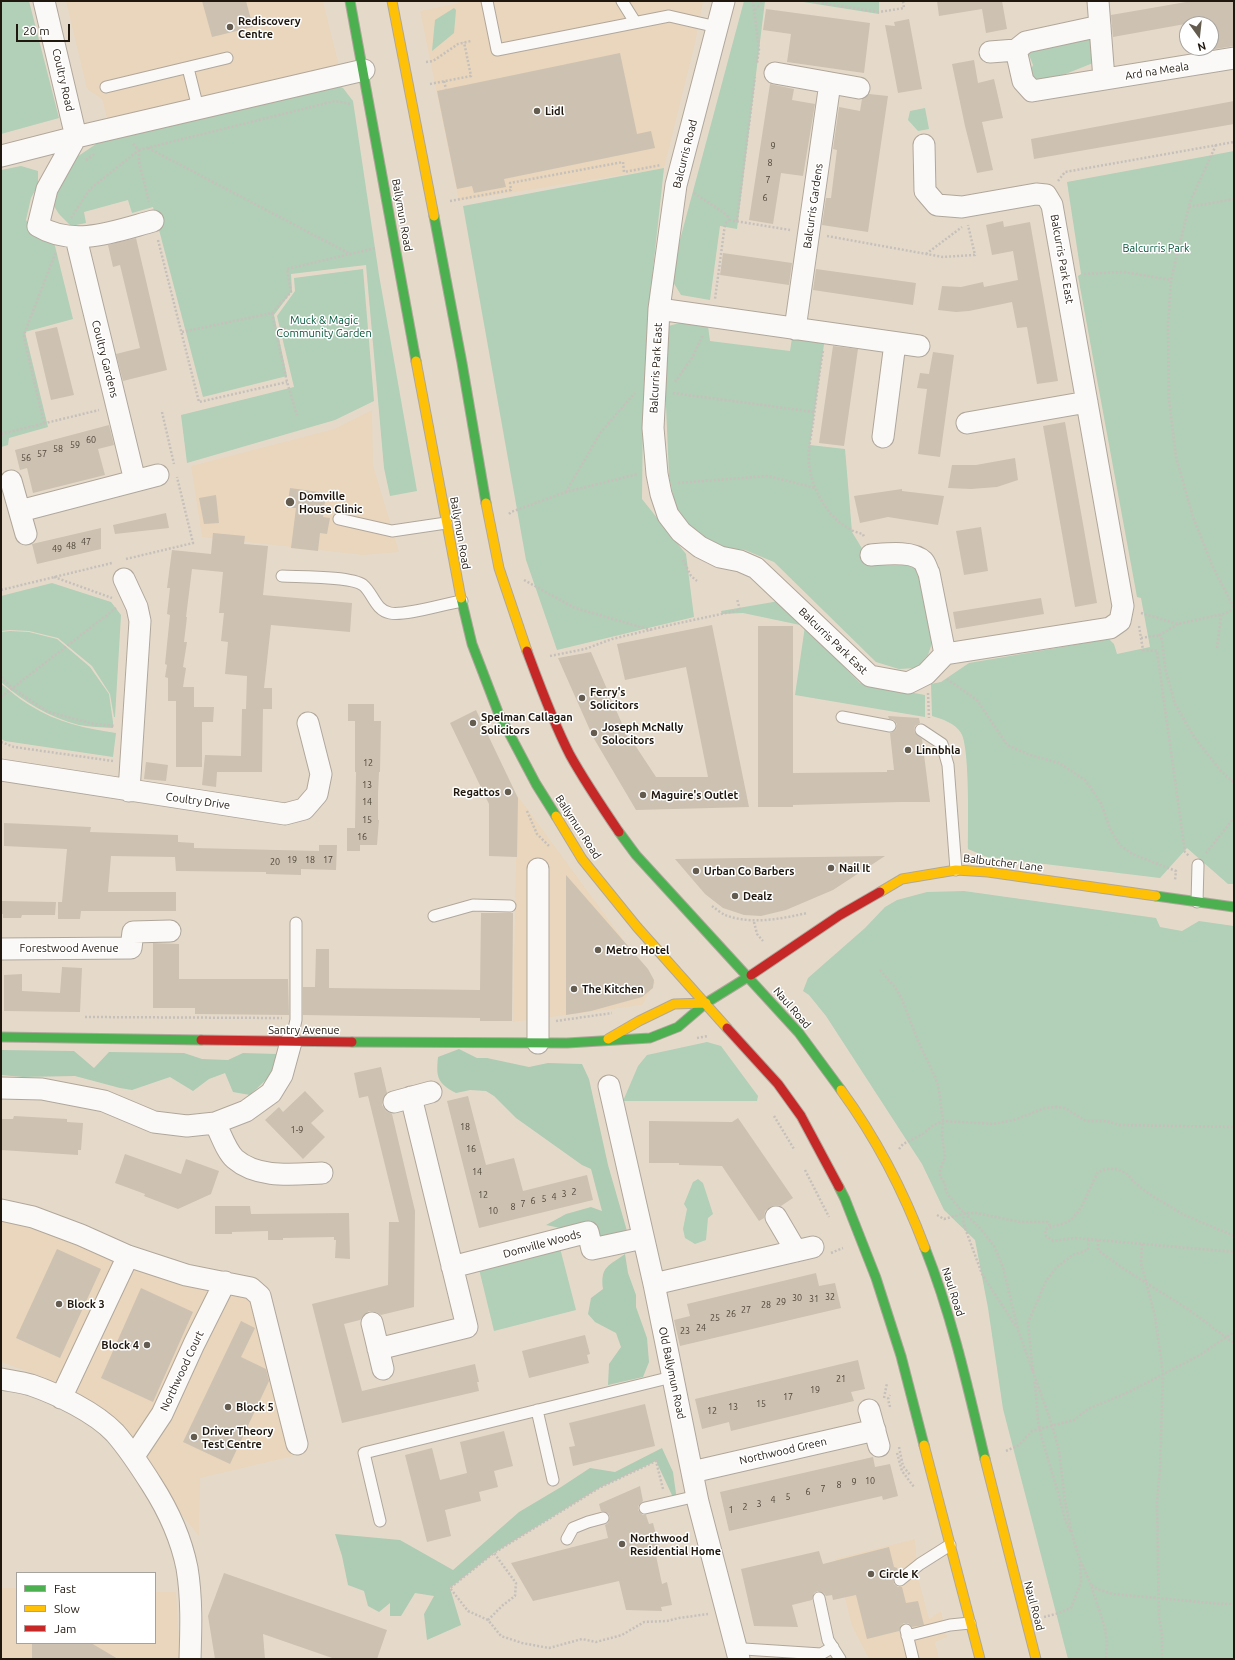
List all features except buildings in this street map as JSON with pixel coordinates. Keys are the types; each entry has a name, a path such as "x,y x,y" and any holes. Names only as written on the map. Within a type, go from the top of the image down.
{"main road":[{"name":"Ballymun Road","path":"350,1 364,70 446,523 472,644 498,712 536,784 582,859 637,927 706,1003"},
{"path":"392,1 499,568 540,687 570,754 596,799 636,855 749,977"},
{"name":"Balbutcher Lane","path":"749,977 840,915 902,879 956,870 988,872 1234,908"},
{"name":"Santry Avenue","path":"1,1037 291,1042 538,1043 567,1043 650,1038 678,1027 706,1003 749,977"},
{"name":"Naul Road","path":"749,977 799,1033 863,1121 912,1214 941,1289 964,1371 1036,1659"},
{"path":"706,1003 778,1084 801,1116 845,1199 876,1278 901,1356 980,1659"},
{"name":"Santry Avenue","path":"606,1040 639,1021 674,1004 706,1003"}],"street":[{"name":"Coultry Road","path":"44,1 76,137"},
{"name":"Balcurris Road","path":"659,309 679,174 724,1"},
{"path":"1098,1 1104,79"},
{"path":"990,52 1016,50 1026,42 1100,26"},
{"name":"Ard na Meala","path":"1016,50 1022,81 1032,91 1234,58"},
{"path":"1,156 198,108 364,70"},
{"path":"775,74 859,88"},
{"name":"Balcurris Gardens","path":"795,329 830,83"},
{"path":"76,137 47,189 38,226 48,232 69,236 101,234 153,221"},
{"path":"924,145 925,191 937,205 962,207 1036,194 1046,195"},
{"name":"Balcurris Park East","path":"659,309 660,392 653,428 658,480 668,515 681,532 700,547 720,557 740,561 756,568 870,676 908,682 932,666 1110,628 1128,617 1123,606 1052,205 1046,195"},
{"name":"Coultry Gardens","path":"69,236 117,406 135,481"},
{"path":"659,309 919,346"},
{"path":"884,437 895,343"},
{"path":"967,423 1087,402"},
{"path":"20,512 158,475"},
{"path":"11,481 26,534"},
{"path":"871,555 894,553 913,556 924,562 929,573 932,666"},
{"path":"119,568 137,607 140,621 129,791"},
{"name":"Coultry Drive","path":"1,770 285,814 304,809 317,794 321,774 308,723"},
{"path":"538,869 538,1043"},
{"name":"Forestwood Avenue","path":"1,949 131,948 133,932 170,931"},
{"path":"1,1088 42,1089 104,1101 154,1122 187,1126 216,1123 246,1111 271,1093 282,1074 291,1042"},
{"name":"Old Ballymun Road","path":"609,1086 654,1284 697,1496 738,1655"},
{"path":"378,1349 467,1327 452,1267 403,1099 431,1092"},
{"path":"216,1123 234,1158 250,1168 266,1173 322,1173"},
{"path":"1,1210 32,1217 128,1256 186,1275 251,1288 260,1296 297,1444"},
{"path":"776,1217 813,1250"},
{"name":"Domville Woods","path":"452,1267 588,1232 592,1249 643,1238"},
{"path":"654,1284 813,1250"},
{"path":"61,1398 128,1256"},
{"name":"Northwood Court","path":"134,1456 162,1414 194,1344 225,1282"},
{"path":"372,1323 383,1369"},
{"path":"1,1379 30,1385 61,1398 90,1413 114,1432 134,1456 161,1499 178,1535 187,1568 191,1609 190,1659"},
{"name":"Northwood Green","path":"692,1472 874,1429"}],"lane":[{"path":"487,1 497,50 669,16 718,27"},
{"path":"622,1 635,22"},
{"path":"106,87 227,58"},
{"path":"188,68 198,108"},
{"path":"339,519 392,532 446,523"},
{"path":"282,576 352,580 363,585 378,606 388,613 398,614 462,601"},
{"path":"842,717 890,726"},
{"path":"925,733 942,744 948,765 956,870"},
{"path":"1196,902 1198,865"},
{"path":"434,916 473,905 510,906"},
{"path":"291,1042 296,1020 296,923"},
{"path":"380,1521 364,1453 672,1377"},
{"path":"537,1410 553,1480"},
{"path":"645,1508 697,1496"},
{"path":"567,1539 573,1528 603,1518"},
{"path":"900,1580 920,1564 950,1545"},
{"path":"819,1598 828,1640 840,1659"},
{"path":"913,1659 906,1633 970,1623"},
{"path":"738,1655 744,1649 821,1654 833,1647"}],"path":[{"path":"737,221 759,48 754,1"},
{"path":"755,10 763,1"},
{"path":"810,1 879,12 904,8 903,1"},
{"path":"426,62 433,61 458,44 471,41"},
{"path":"430,84 471,76 464,42"},
{"path":"444,81 446,89"},
{"path":"44,423 24,338 25,332 69,236 66,225 90,189 139,150 335,101 351,104"},
{"path":"129,140 139,150 139,162 153,221 199,402 287,382"},
{"path":"1046,195 1066,172 1234,142"},
{"path":"1141,638 1160,635 1178,624 1221,615 1234,609 1212,565 1193,517 1176,457 1169,400 1168,325 1171,280 1189,207 1216,145"},
{"path":"147,148 350,254"},
{"path":"80,164 99,151"},
{"path":"450,201 511,190 510,183 623,162 624,172 669,163 679,174 727,215 730,220"},
{"path":"1189,207 1234,199"},
{"path":"660,392 678,379 692,358 701,340 710,317 725,224 730,220 943,257 975,255 968,223 926,254"},
{"path":"182,332 272,313 291,292 287,269 379,248"},
{"path":"1065,277 1084,274 1124,272 1171,280"},
{"path":"272,313 287,382 297,415"},
{"path":"276,331 288,328"},
{"path":"825,333 808,462 811,478 833,518 844,526 863,534 871,555"},
{"path":"566,492 600,432 636,391 660,392 814,412"},
{"path":"1,434 117,406"},
{"path":"1,590 54,577 119,568 193,543 162,412"},
{"path":"506,517 511,512 566,492 636,474 658,480 768,476 816,488"},
{"path":"54,577 116,600"},
{"path":"520,578 575,608 652,630"},
{"path":"546,657 585,649 612,639 705,616 740,610 737,599"},
{"path":"1,697 116,607"},
{"path":"1178,624 1157,618 1144,612 1128,617 1141,638 1143,650 1157,651 1185,852 1198,865 1234,818"},
{"path":"1217,648 1221,615"},
{"path":"1160,635 1162,640 1165,668 1175,704 1194,737 1221,771 1234,784"},
{"path":"925,733 928,690 932,666 977,700 1007,745 1030,756 1059,763 1085,780 1101,803 1110,829 1120,845 1132,854 1176,871 1175,883"},
{"path":"1,677 12,688 48,712 94,724 118,726"},
{"path":"1,742 14,747 116,761"},
{"path":"525,805 537,834 554,851"},
{"path":"708,902 725,915 754,922 809,912"},
{"path":"754,922 757,934 763,941"},
{"path":"880,970 891,982 901,997 939,1090 943,1121 942,1135 945,1157 940,1171 940,1176 945,1184 946,1192 960,1209 966,1213 980,1228 990,1241 1001,1261 1006,1276 1018,1330 1052,1425 1060,1457 1065,1501 1073,1538"},
{"path":"554,1021 613,1013"},
{"path":"80,1017 287,1018"},
{"path":"899,1151 903,1144 923,1134 932,1126 943,1121 993,1124 1014,1120 1045,1108 1057,1107 1065,1108 1082,1120 1090,1122 1106,1121 1120,1125 1234,1127"},
{"path":"1234,1236 1184,1215 1149,1194 1135,1183 1126,1173 1116,1169 1106,1169 1098,1172 1080,1209 1074,1217 1061,1224 1050,1226 1045,1230 1046,1236 1053,1241 1075,1238 1234,1252"},
{"path":"966,1213 963,1219 964,1228 982,1274 1018,1330"},
{"path":"937,1215 944,1219 966,1213 976,1213 1020,1222 1048,1222 1050,1226"},
{"path":"1089,1240 1088,1250 1073,1255 1057,1266 1046,1281 1028,1322 1040,1428 1065,1519 1080,1560 1092,1585 1107,1643 1106,1659"},
{"path":"1098,1240 1098,1250 1148,1285 1189,1310 1234,1343"},
{"path":"1142,1244 1141,1263 1156,1316 1163,1373 1160,1470 1157,1501 1159,1617 1162,1635 1162,1659"},
{"path":"813,1250 843,1248"},
{"path":"1006,1451 1018,1445 1032,1431 1074,1420 1088,1409 1127,1392 1200,1355 1234,1332"},
{"path":"666,1503 656,1461 599,1488 494,1553 450,1588 468,1610 488,1620 501,1636 522,1643 549,1648 582,1639 596,1642 622,1635 644,1622 667,1621 726,1610"},
{"path":"488,1620 503,1605 515,1596 516,1583 494,1553"},
{"path":"1026,1621 1059,1613 1071,1608 1081,1582 1080,1560"},
{"path":"1092,1585 1097,1589 1112,1594 1234,1604"}],"shaded area":[{"path":"66,1 323,1 339,66 108,122 102,99 87,89"},
{"path":"458,1 703,1 695,43 664,168 459,201 420,11 459,3"},
{"name":"Domville House Clinic","path":"372,410 373,465 399,552 363,555 202,537 191,466 334,429"},
{"path":"517,795 655,983 642,1005 513,1022"},
{"path":"1,1210 260,1296 306,1453 200,1478 199,1536 89,1401 44,1377 1,1362"},
{"name":"Circle K","path":"915,1539 918,1578 929,1619 941,1611 947,1637 935,1642 939,1659 869,1659 852,1626 835,1559"},
{"path":"1,1588 16,1588 16,1644 156,1644 156,1592 176,1592 180,1659 1,1659"}],"green space":[{"path":"1,1 29,1 59,118 1,134"},
{"path":"744,1 765,1 737,229 720,226 710,300 681,295 670,277"},
{"path":"797,1 879,1 879,14"},
{"path":"454,8 456,10 454,33 432,51 435,20"},
{"path":"1099,38 1103,59 1043,83 1029,74 1033,65 1027,50"},
{"path":"332,83 343,88 353,101 379,275 417,491 390,496 384,468 366,265 291,274 292,291 274,315 287,376 203,397 153,207 132,213 128,200 84,212 86,223 71,226 59,214 52,203 68,163 99,142"},
{"path":"925,108 929,129 918,131 908,120 910,111"},
{"name":"Balcurris Park","path":"1234,151 1234,884 1228,884 1187,848 1160,878 987,857 968,849 968,788 964,741 961,733 952,724 932,716 931,684 941,682 969,663 1109,639 1114,644 1117,654 1150,647 1141,598 1137,597 1078,276 1081,274 1067,182"},
{"path":"21,166 38,171 38,185 31,198 26,220 38,238 54,242 73,319 25,332 48,427 9,438 8,445 1,447 1,170"},
{"path":"664,168 653,269 643,411 642,499 686,554 694,617 557,650 526,560 463,206"},
{"name":"Muck & Magic Community Garden","path":"363,269 374,401 335,420 187,463 181,415 294,387 277,316 295,291 294,278"},
{"path":"684,322 708,326 710,341 790,351 793,332 825,337 810,445 845,449 852,532 866,555 894,552 919,570 932,643 928,655 916,668 899,669 876,662 774,562 745,550 707,545 677,513 669,476 663,335 668,326"},
{"path":"52,583 111,602 121,615 115,717 110,694 92,666 58,638 29,631 1,631 1,596"},
{"path":"779,601 803,626 743,613 722,614 721,611"},
{"path":"805,627 860,683 925,695 925,717 795,695"},
{"path":"1,632 29,632 57,639 90,667 109,694 113,728 79,725 57,718 37,708 1,682"},
{"path":"1,684 27,704 61,721 116,733 113,757 5,741 1,739"},
{"path":"964,891 1156,918 1160,927 1182,931 1199,921 1234,926 1234,1659 1068,1659 1003,1409 988,1308 975,1240 944,1210 922,1164 826,1016 809,995 803,991 808,978 865,928 885,907 897,900 927,892"},
{"path":"707,1042 721,1046 758,1096 757,1101 623,1101 638,1066 647,1055"},
{"path":"459,1049 477,1058 487,1058 529,1067 548,1063 582,1064 589,1079 608,1165 629,1238 602,1242 570,1230 546,1225 566,1214 591,1207 602,1211 591,1169 582,1165 516,1118 494,1096 486,1091 470,1090 456,1093 445,1086 439,1079 438,1075 438,1057"},
{"path":"1,1050 74,1051 94,1068 109,1052 184,1053 202,1059 228,1060 243,1053 278,1054 271,1075 250,1095 233,1092 225,1073 209,1079 193,1091 170,1077 132,1090 75,1076 23,1077 1,1075"},
{"path":"698,1179 703,1183 713,1214 708,1218 706,1240 695,1244 685,1238 683,1229 687,1209 684,1204 693,1182"},
{"path":"560,1248 576,1310 494,1331 479,1269"},
{"path":"625,1254 628,1273 636,1295 636,1307 647,1338 649,1362 643,1377 608,1385 609,1364 621,1347 616,1333 595,1322 588,1314 591,1298 603,1289 602,1281 604,1271 610,1264"},
{"path":"662,1448 673,1472 678,1508 656,1461 599,1488 494,1553 450,1588 461,1625 427,1640 424,1614 434,1596 415,1593 401,1616 390,1616 390,1603 379,1612 368,1606 364,1591 348,1585 342,1556 335,1534 400,1540 453,1570 519,1512 590,1468 615,1472"}],"traffic: fast":[{"path":"350,1 416,361"},
{"path":"434,216 462,363 486,503"},
{"path":"461,598 472,644 498,712 536,784 556,816"},
{"path":"619,832 636,855 799,1033 841,1090"},
{"path":"1156,896 1234,907"},
{"path":"352,1042 567,1043 650,1038 678,1027 706,1003 751,975"},
{"path":"1,1037 201,1040"},
{"path":"839,1187 876,1278 901,1356 924,1445"},
{"path":"925,1248 935,1274 951,1326 966,1379 985,1459"}],"traffic: slow":[{"path":"392,1 434,216"},
{"path":"416,361 461,598"},
{"path":"486,503 499,568 527,651"},
{"path":"556,816 582,859 637,927 727,1028"},
{"path":"880,892 902,879 956,870 988,872 1156,896"},
{"path":"608,1039 639,1021 674,1004 706,1003"},
{"path":"841,1090 866,1127 888,1166 908,1206 925,1248"},
{"path":"924,1445 980,1659"},
{"path":"985,1459 1036,1659"}],"traffic: jam":[{"path":"527,651 552,717 570,755 619,832"},
{"path":"751,975 840,915 880,892"},
{"path":"727,1028 778,1084 801,1116 839,1187"},
{"path":"201,1040 352,1042"}],"place":[{"name":"Rediscovery Centre","path":"230,27"},
{"name":"Lidl","path":"537,111"},
{"name":"Domville House Clinic","path":"290,502"},
{"name":"Ferry's Solicitors","path":"582,698"},
{"name":"Spelman Callagan Solicitors","path":"473,723"},
{"name":"Joseph McNally Solocitors","path":"594,733"},
{"name":"Linnbhla","path":"908,750"},
{"name":"Regattos","path":"508,792"},
{"name":"Maguire's Outlet","path":"643,795"},
{"name":"Nail It","path":"831,868"},
{"name":"Urban Co Barbers","path":"696,871"},
{"name":"Dealz","path":"735,896"},
{"name":"Metro Hotel","path":"598,950"},
{"name":"The Kitchen","path":"574,989"},
{"name":"Block 3","path":"59,1304"},
{"name":"Block 4","path":"147,1345"},
{"name":"Block 5","path":"228,1407"},
{"name":"Driver Theory Test Centre","path":"194,1437"},
{"name":"Northwood Residential Home","path":"622,1544"},
{"name":"Circle K","path":"871,1574"}]}
